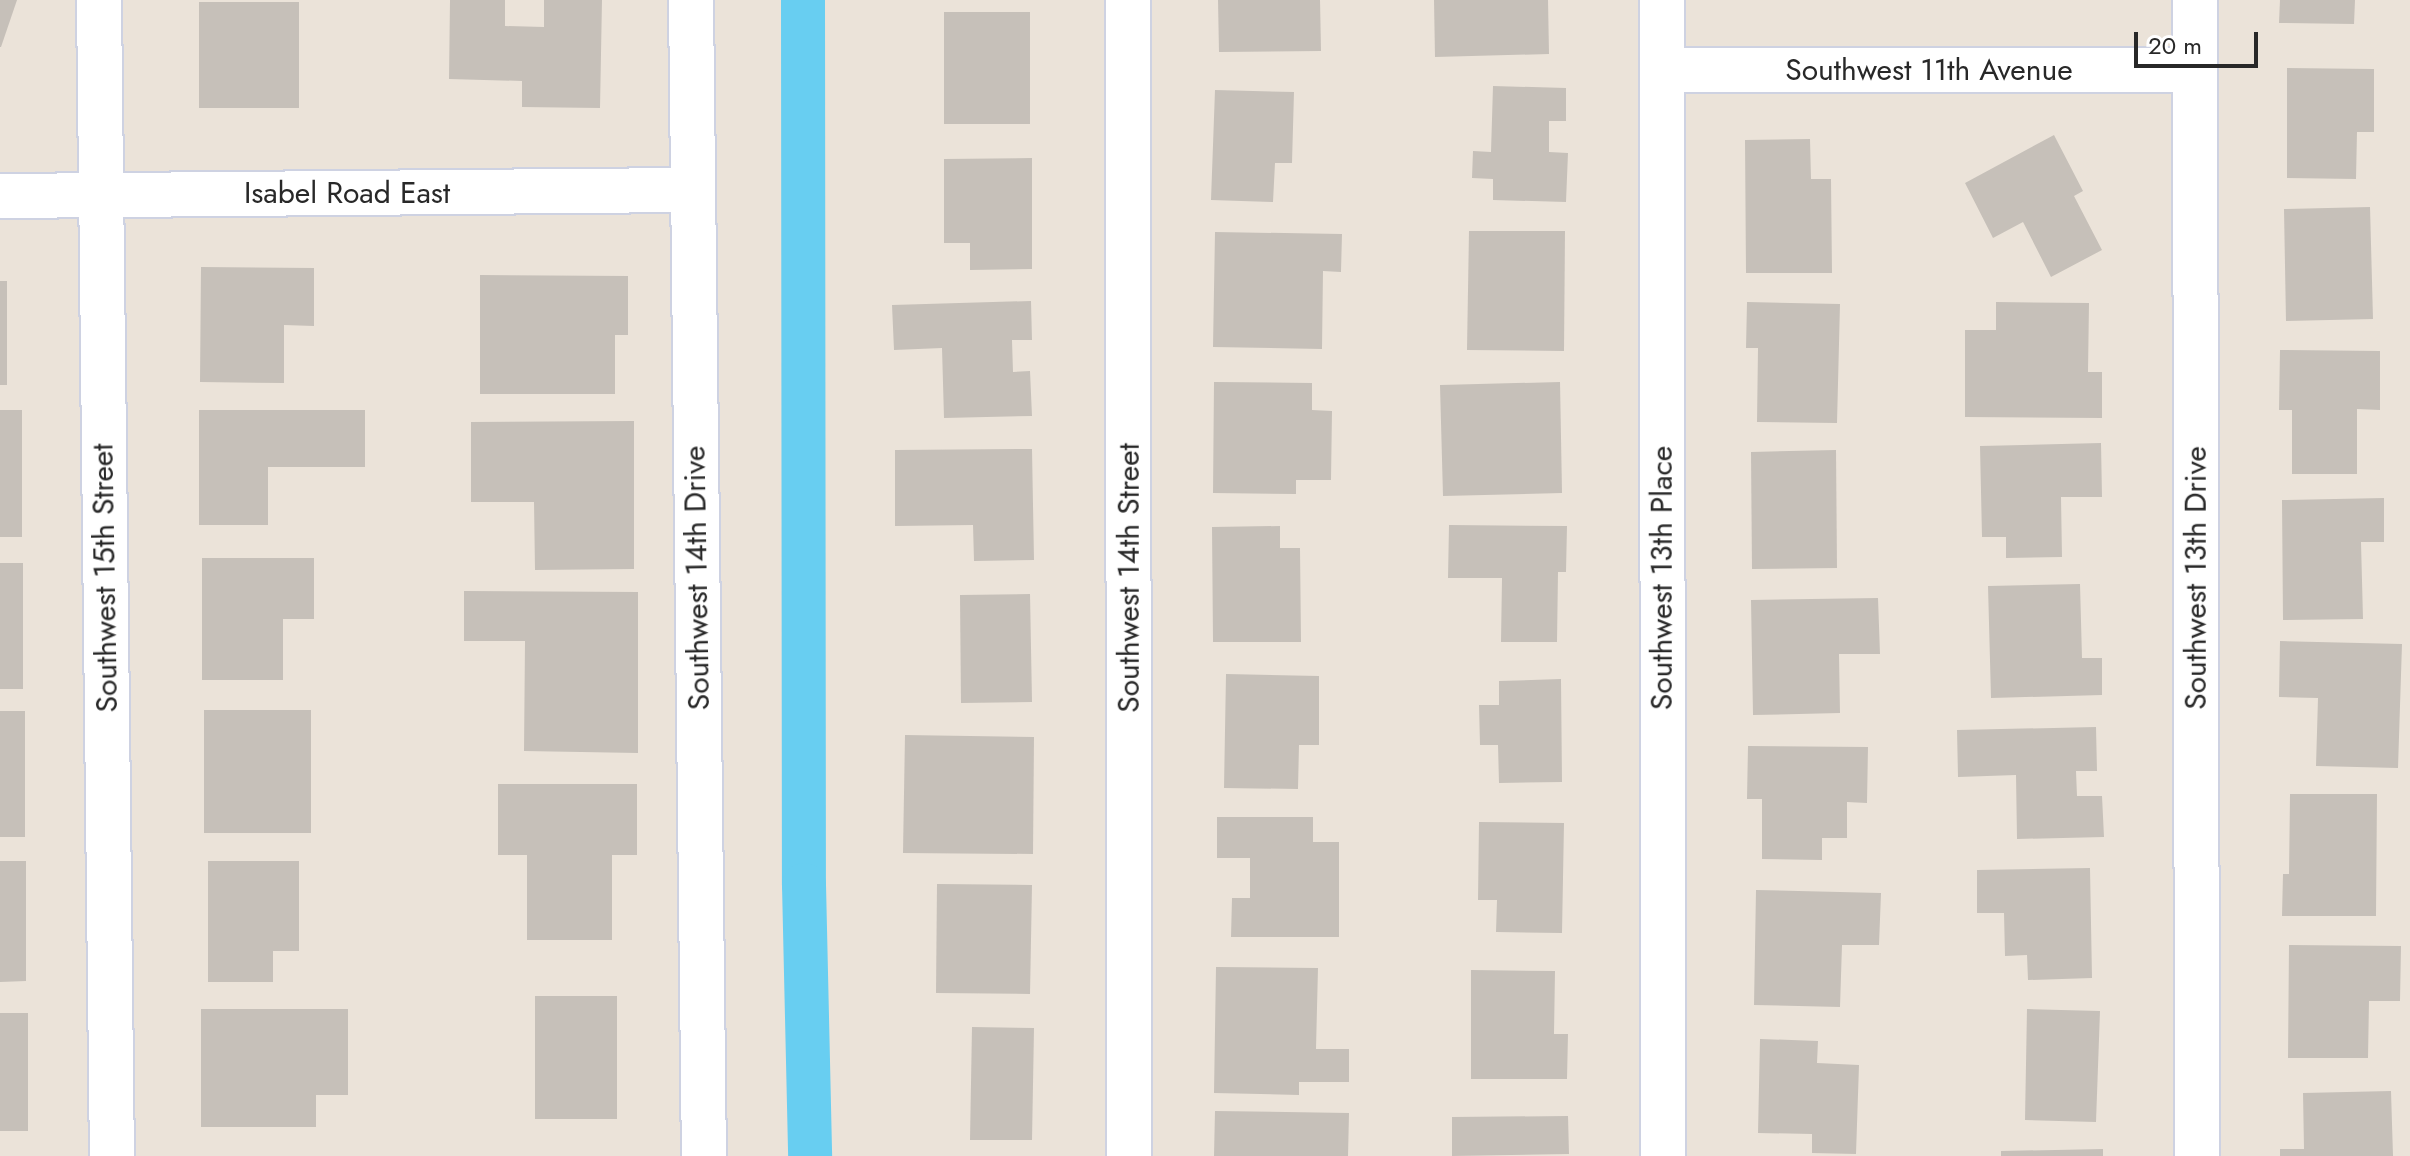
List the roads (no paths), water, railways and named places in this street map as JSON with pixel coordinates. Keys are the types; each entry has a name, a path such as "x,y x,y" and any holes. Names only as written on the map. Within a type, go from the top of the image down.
{"street":[{"name":"Southwest 15th Street","path":"99,0 112,1156"},
{"name":"Southwest 14th Drive","path":"691,0 704,1156"},
{"name":"Southwest 14th Street","path":"1128,0 1129,1156"},
{"name":"Southwest 13th Place","path":"1662,0 1663,1156"},
{"name":"Southwest 13th Drive","path":"2195,0 2197,1156"},
{"name":"Southwest 11th Avenue","path":"1662,70 2195,70"},
{"name":"Isabel Road East","path":"0,196 693,190"}],"waterway":[{"path":"803,0 804,885 810,1156"}]}
